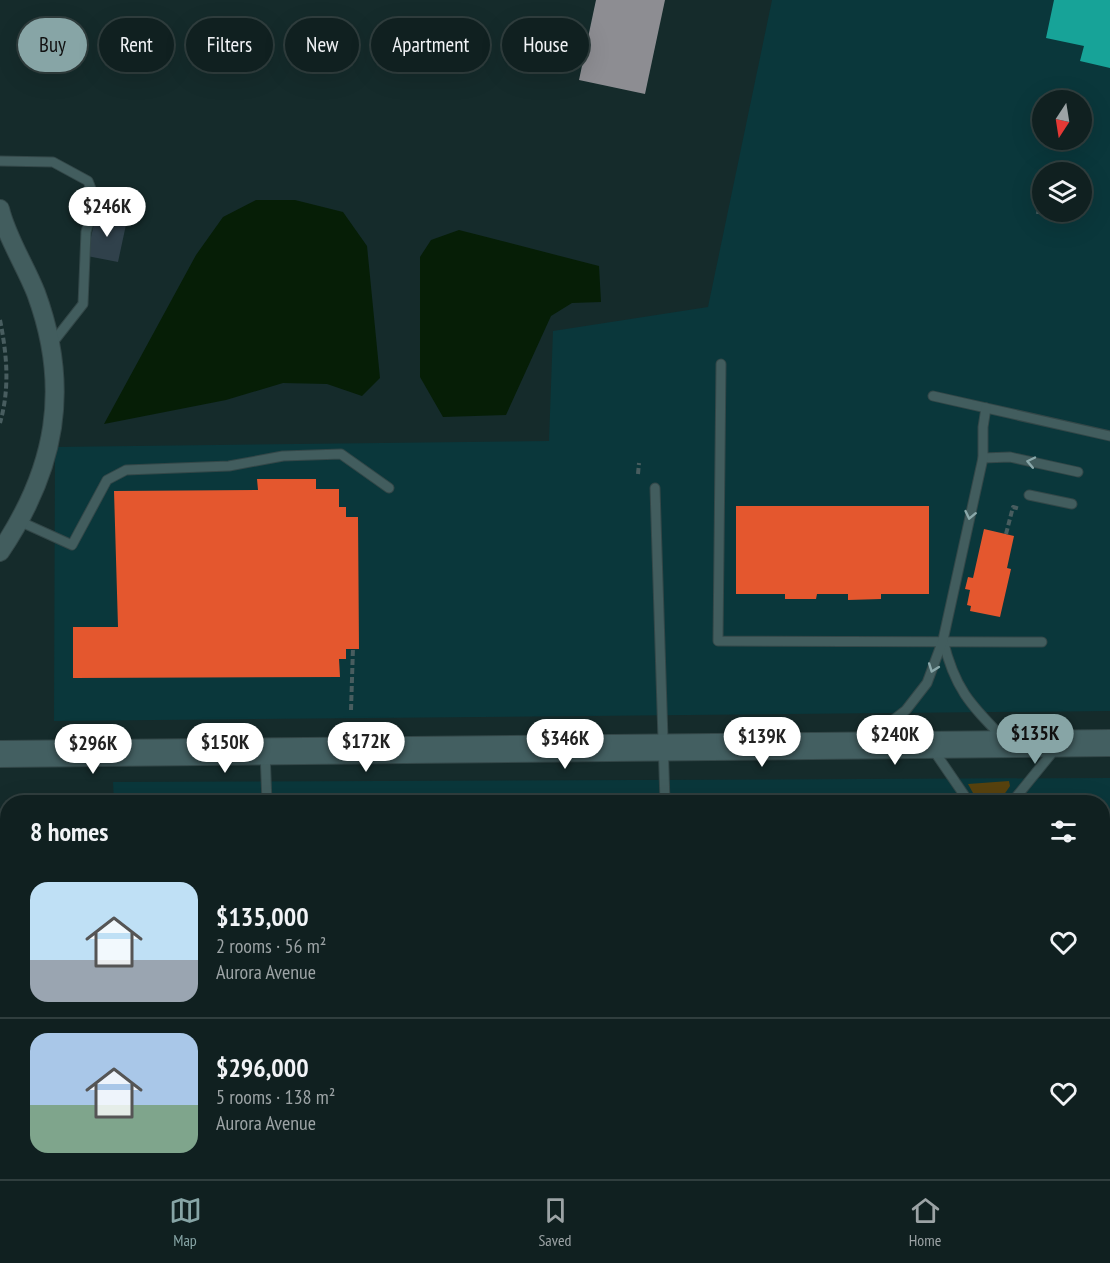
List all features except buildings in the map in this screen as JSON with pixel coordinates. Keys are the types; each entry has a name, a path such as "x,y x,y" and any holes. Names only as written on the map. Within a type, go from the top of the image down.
{"main road":[{"path":"0,754 1110,743"}],"street":[{"path":"0,209 42,310 51,346 55,396 50,448 31,500 0,552"}],"lane":[{"path":"0,162 53,162 88,181 95,199 86,232 83,304 51,346"},
{"path":"721,363 718,641 1042,642"},
{"path":"933,396 1110,436"},
{"path":"860,745 906,710 921,694 943,640 983,458 983,427 986,408"},
{"path":"20,521 72,545 107,480 126,470 229,466 283,456 341,454 389,488"},
{"path":"983,458 1010,457 1078,472"},
{"path":"654,488 665,795"},
{"path":"1029,495 1072,504"},
{"path":"943,640 954,680 962,693 1009,744"},
{"path":"1018,795 1060,743"},
{"path":"930,744 964,795"},
{"path":"265,752 267,795"}],"path":[{"path":"0,320 6,349 7,380 0,423"},
{"path":"638,474 639,464"},
{"path":"1006,534 1013,507"},
{"path":"351,710 352,648"}],"shaded area":[{"path":"772,0 1110,0 1110,711 54,721 55,447 549,441 553,331 708,307"},
{"path":"256,200 295,200 343,212 367,246 380,378 362,396 327,384 283,383 226,400 104,424 196,255 223,217"},
{"path":"459,230 599,266 601,302 572,303 551,316 506,415 443,417 420,377 420,257 431,240"},
{"path":"1110,778 1110,795 114,795 113,782"},
{"path":"1009,781 1010,786 1004,795 974,795 968,784"}]}
